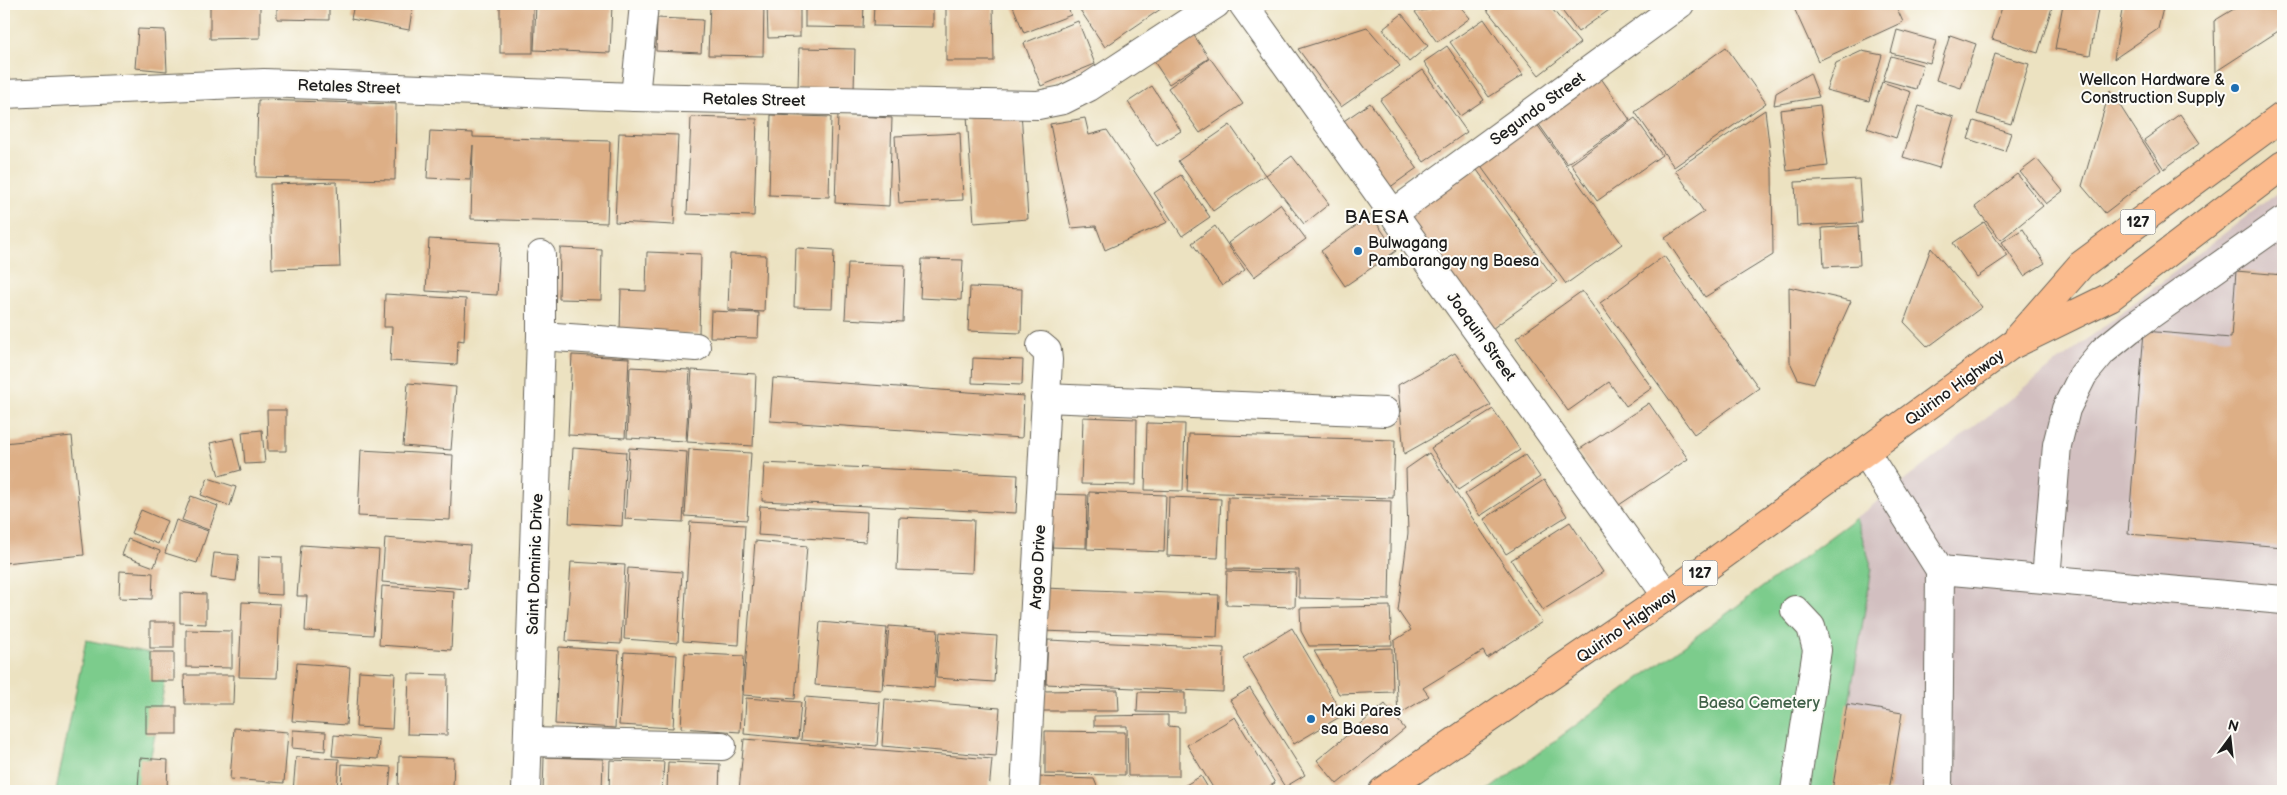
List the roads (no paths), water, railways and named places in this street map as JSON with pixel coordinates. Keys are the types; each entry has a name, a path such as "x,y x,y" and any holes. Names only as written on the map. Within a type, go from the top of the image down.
{"main road":[{"name":"Quirino Highway","path":"2010,346 2081,265 2283,116"},
{"name":"Quirino Highway","path":"1391,789 1667,596 1866,453 2010,346 2110,297 2283,165"}],"street":[{"path":"635,97 644,4"},
{"name":"Retales Street","path":"4,94 264,83 635,97 1038,105 1062,100 1089,87 1216,4"},
{"name":"Joaquin Street","path":"1242,4 1394,213 1667,596"},
{"name":"Segundo Street","path":"1394,213 1680,4"},
{"path":"2046,579 2057,445 2066,409 2084,375 2103,351 2130,329 2283,221"},
{"name":"Saint Dominic Drive","path":"526,791 542,336 541,255"},
{"path":"542,336 696,347"},
{"name":"Argao Drive","path":"1025,791 1042,637 1047,351 1041,346"},
{"path":"1045,398 1385,412"},
{"path":"1866,453 1940,570 1938,791"},
{"path":"1940,570 2283,600"},
{"path":"1795,610 1811,626 1817,650 1795,791"},
{"path":"528,742 722,746"}],"place":[{"name":"Wellcon Hardware & Construction Supply","path":"2235,88"},
{"name":"Bulwagang Pambarangay ng Baesa","path":"1358,251"},
{"name":"Maki Pares sa Baesa","path":"1311,719"}],"district":[{"name":"BAESA","path":"1377,216"}],"park label":[{"name":"Baesa Cemetery","path":"1759,702"}]}
